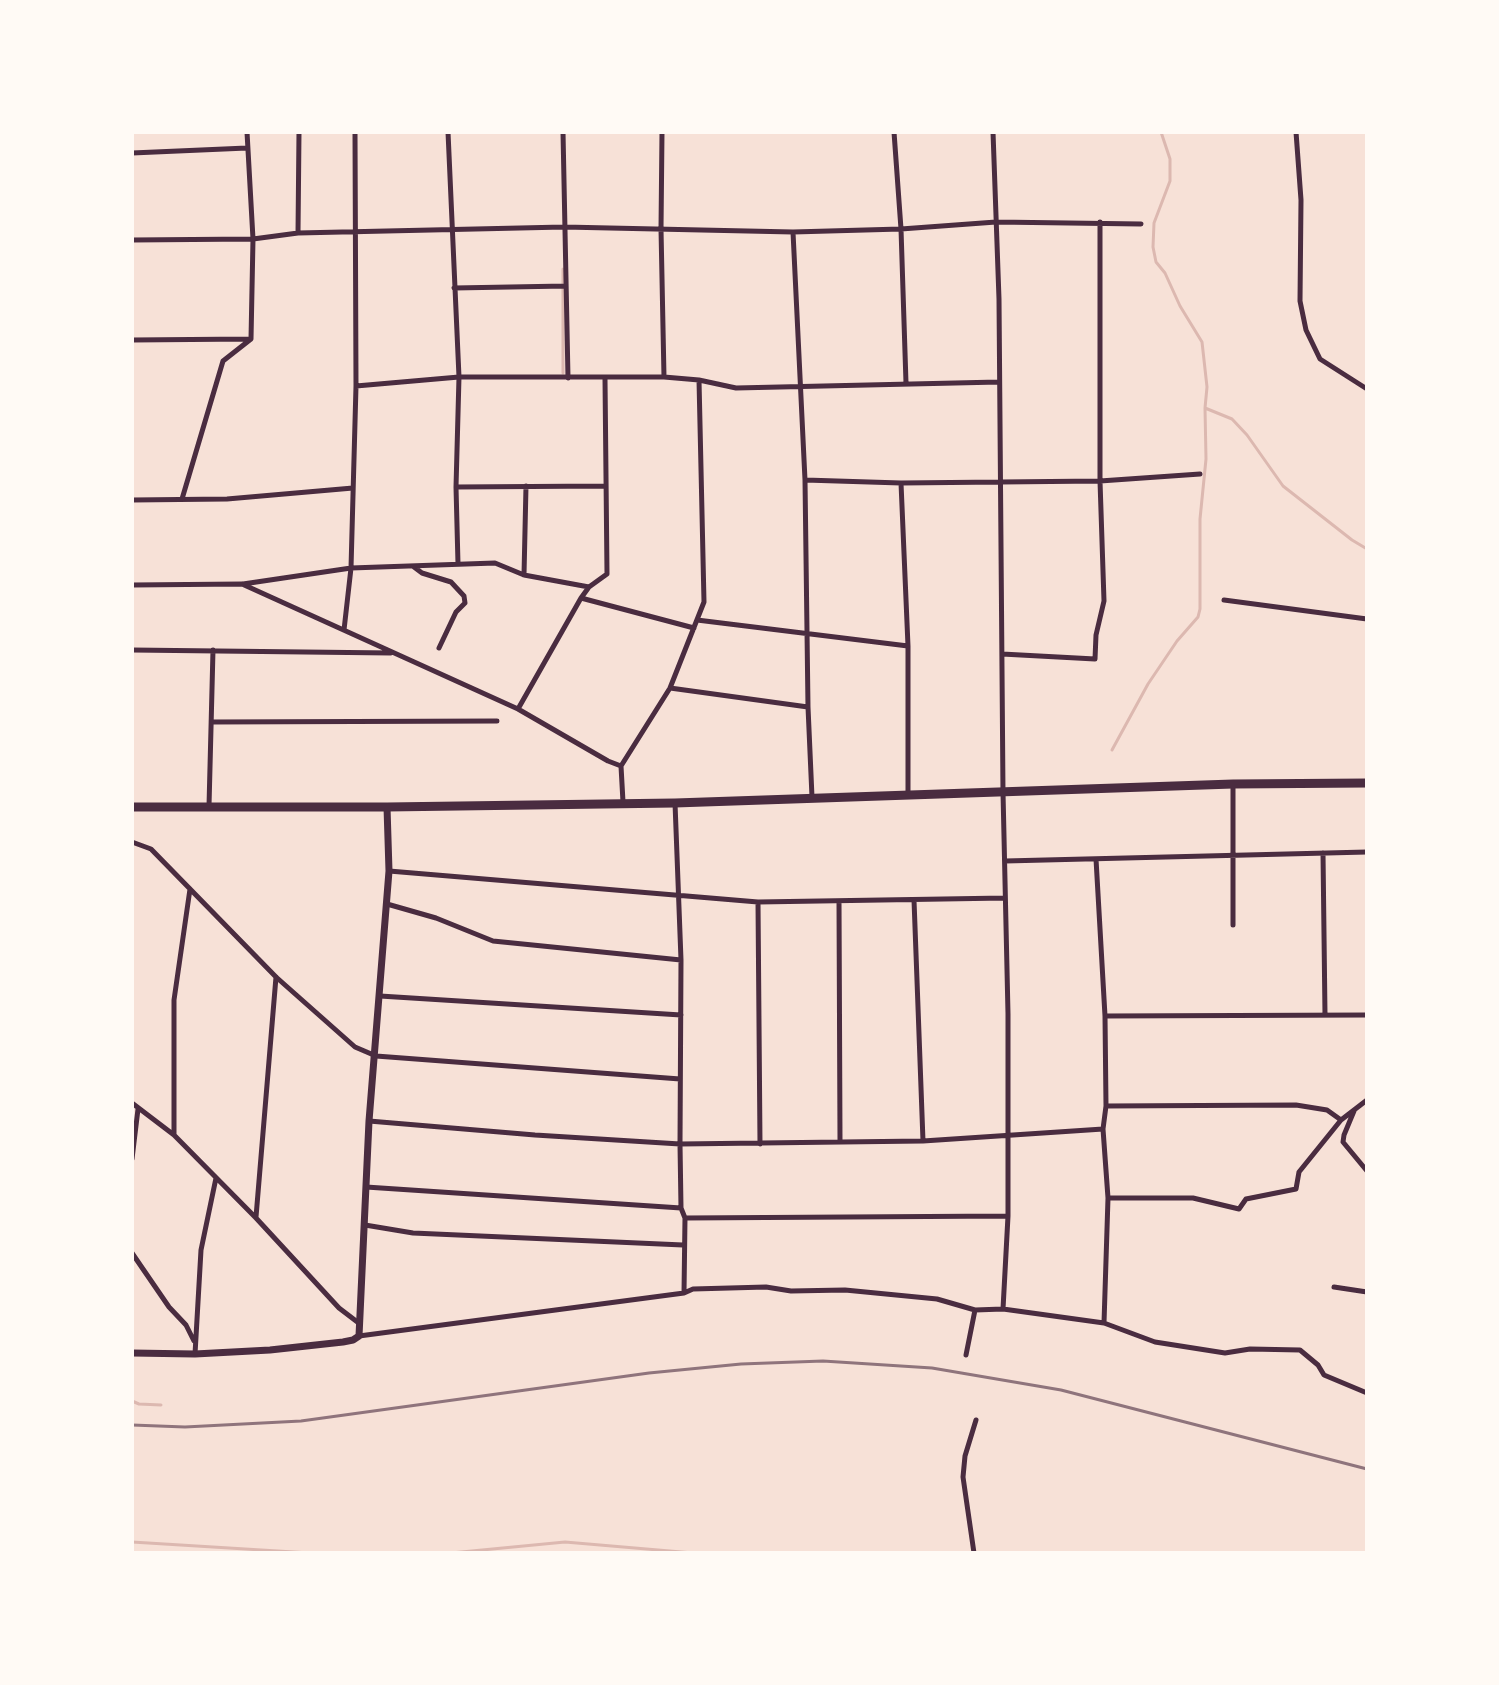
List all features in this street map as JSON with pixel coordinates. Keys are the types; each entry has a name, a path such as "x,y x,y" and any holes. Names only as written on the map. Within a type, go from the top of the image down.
{"main road":[{"path":"132,807 675,803 1233,784 1367,783"}],"street":[{"path":"247,132 253,239 251,339"},
{"path":"298,233 299,132"},
{"path":"344,630 351,568 356,386 355,132"},
{"path":"448,132 450,231 459,377 456,487 458,564"},
{"path":"563,132 568,378"},
{"path":"662,132 664,377"},
{"path":"894,132 906,383"},
{"path":"993,132 1002,481 1009,1136 1003,1309"},
{"path":"1296,132 1301,200 1300,301 1306,330 1320,359 1367,389"},
{"path":"132,153 247,148"},
{"path":"132,240 253,239 298,233 564,227 793,232 996,222 1141,224"},
{"path":"1002,654 1095,659 1096,635 1104,601 1100,481 1100,222"},
{"path":"793,232 802,387 812,797"},
{"path":"454,288 566,286"},
{"path":"132,340 251,339"},
{"path":"182,499 223,361 251,339"},
{"path":"356,386 459,377 664,377 736,388 999,382"},
{"path":"518,709 581,598 589,587 607,574 605,379"},
{"path":"623,802 621,766 670,688 704,602 699,380"},
{"path":"805,480 901,483 1100,481 1200,474"},
{"path":"901,483 908,646 908,794"},
{"path":"524,575 526,486"},
{"path":"456,487 605,486"},
{"path":"132,500 227,499 353,488"},
{"path":"132,585 242,584 351,568 495,563 524,575 589,587"},
{"path":"412,566 422,573 451,582 464,596 465,603 456,612 439,648"},
{"path":"242,584 518,709 621,766"},
{"path":"581,598 694,628"},
{"path":"1224,600 1367,619"},
{"path":"697,620 908,646"},
{"path":"132,650 395,653"},
{"path":"209,806 213,650"},
{"path":"670,688 808,707"},
{"path":"212,722 497,721"},
{"path":"1233,784 1233,925"},
{"path":"675,803 680,897 680,1144 681,1208 685,1218 684,1293"},
{"path":"359,1336 369,1121 389,871 387,807"},
{"path":"132,842 151,849 276,977 355,1047 376,1056 680,1079"},
{"path":"1005,861 1367,852"},
{"path":"1323,853 1325,1015"},
{"path":"1096,859 1105,1016 1106,1106 1103,1129 1108,1198 1104,1323"},
{"path":"389,871 758,902 1005,898"},
{"path":"174,1135 174,1000 190,889"},
{"path":"914,900 923,1141"},
{"path":"839,901 840,1141"},
{"path":"758,902 760,1144"},
{"path":"387,904 436,918 493,941 681,960"},
{"path":"256,1218 276,977"},
{"path":"380,996 681,1015"},
{"path":"1105,1016 1367,1015"},
{"path":"1108,1198 1193,1198 1239,1209 1246,1199 1296,1189 1299,1172 1341,1120 1367,1100"},
{"path":"132,1103 174,1135 339,1308 361,1325"},
{"path":"1106,1106 1296,1105 1327,1110 1341,1120"},
{"path":"132,1159 138,1109"},
{"path":"1355,1111 1343,1142 1367,1171"},
{"path":"369,1121 680,1144 923,1141 1103,1129"},
{"path":"195,1354 201,1250 217,1177"},
{"path":"366,1187 681,1208"},
{"path":"685,1218 1008,1216"},
{"path":"365,1225 413,1233 683,1245"},
{"path":"132,1253 169,1307 186,1325 194,1342"},
{"path":"132,1353 270,1350 684,1293 693,1289 766,1287 791,1291 845,1290 937,1299 975,1310 1003,1309 1104,1323 1155,1342 1225,1353 1250,1349 1300,1350 1318,1365 1324,1375 1367,1393"},
{"path":"1334,1287 1367,1292"},
{"path":"966,1355 975,1310"},
{"path":"974,1553 963,1477 965,1456 976,1420"}],"waterway":[{"path":"1161,132 1170,159 1170,181 1154,223 1153,247 1156,262 1202,342 1207,387 1205,408 1232,419 1283,486 1367,549"},
{"path":"563,269 563,373"},
{"path":"1112,750 1148,684 1177,641 1198,617 1200,519 1206,459 1205,408"},
{"path":"132,1401 161,1405"},
{"path":"132,1542 310,1553"},
{"path":"451,1553 565,1542 693,1553"}],"railway":[{"path":"132,1425 185,1427 301,1421 649,1373 741,1364 823,1361 932,1368 1061,1390 1367,1469"}]}
